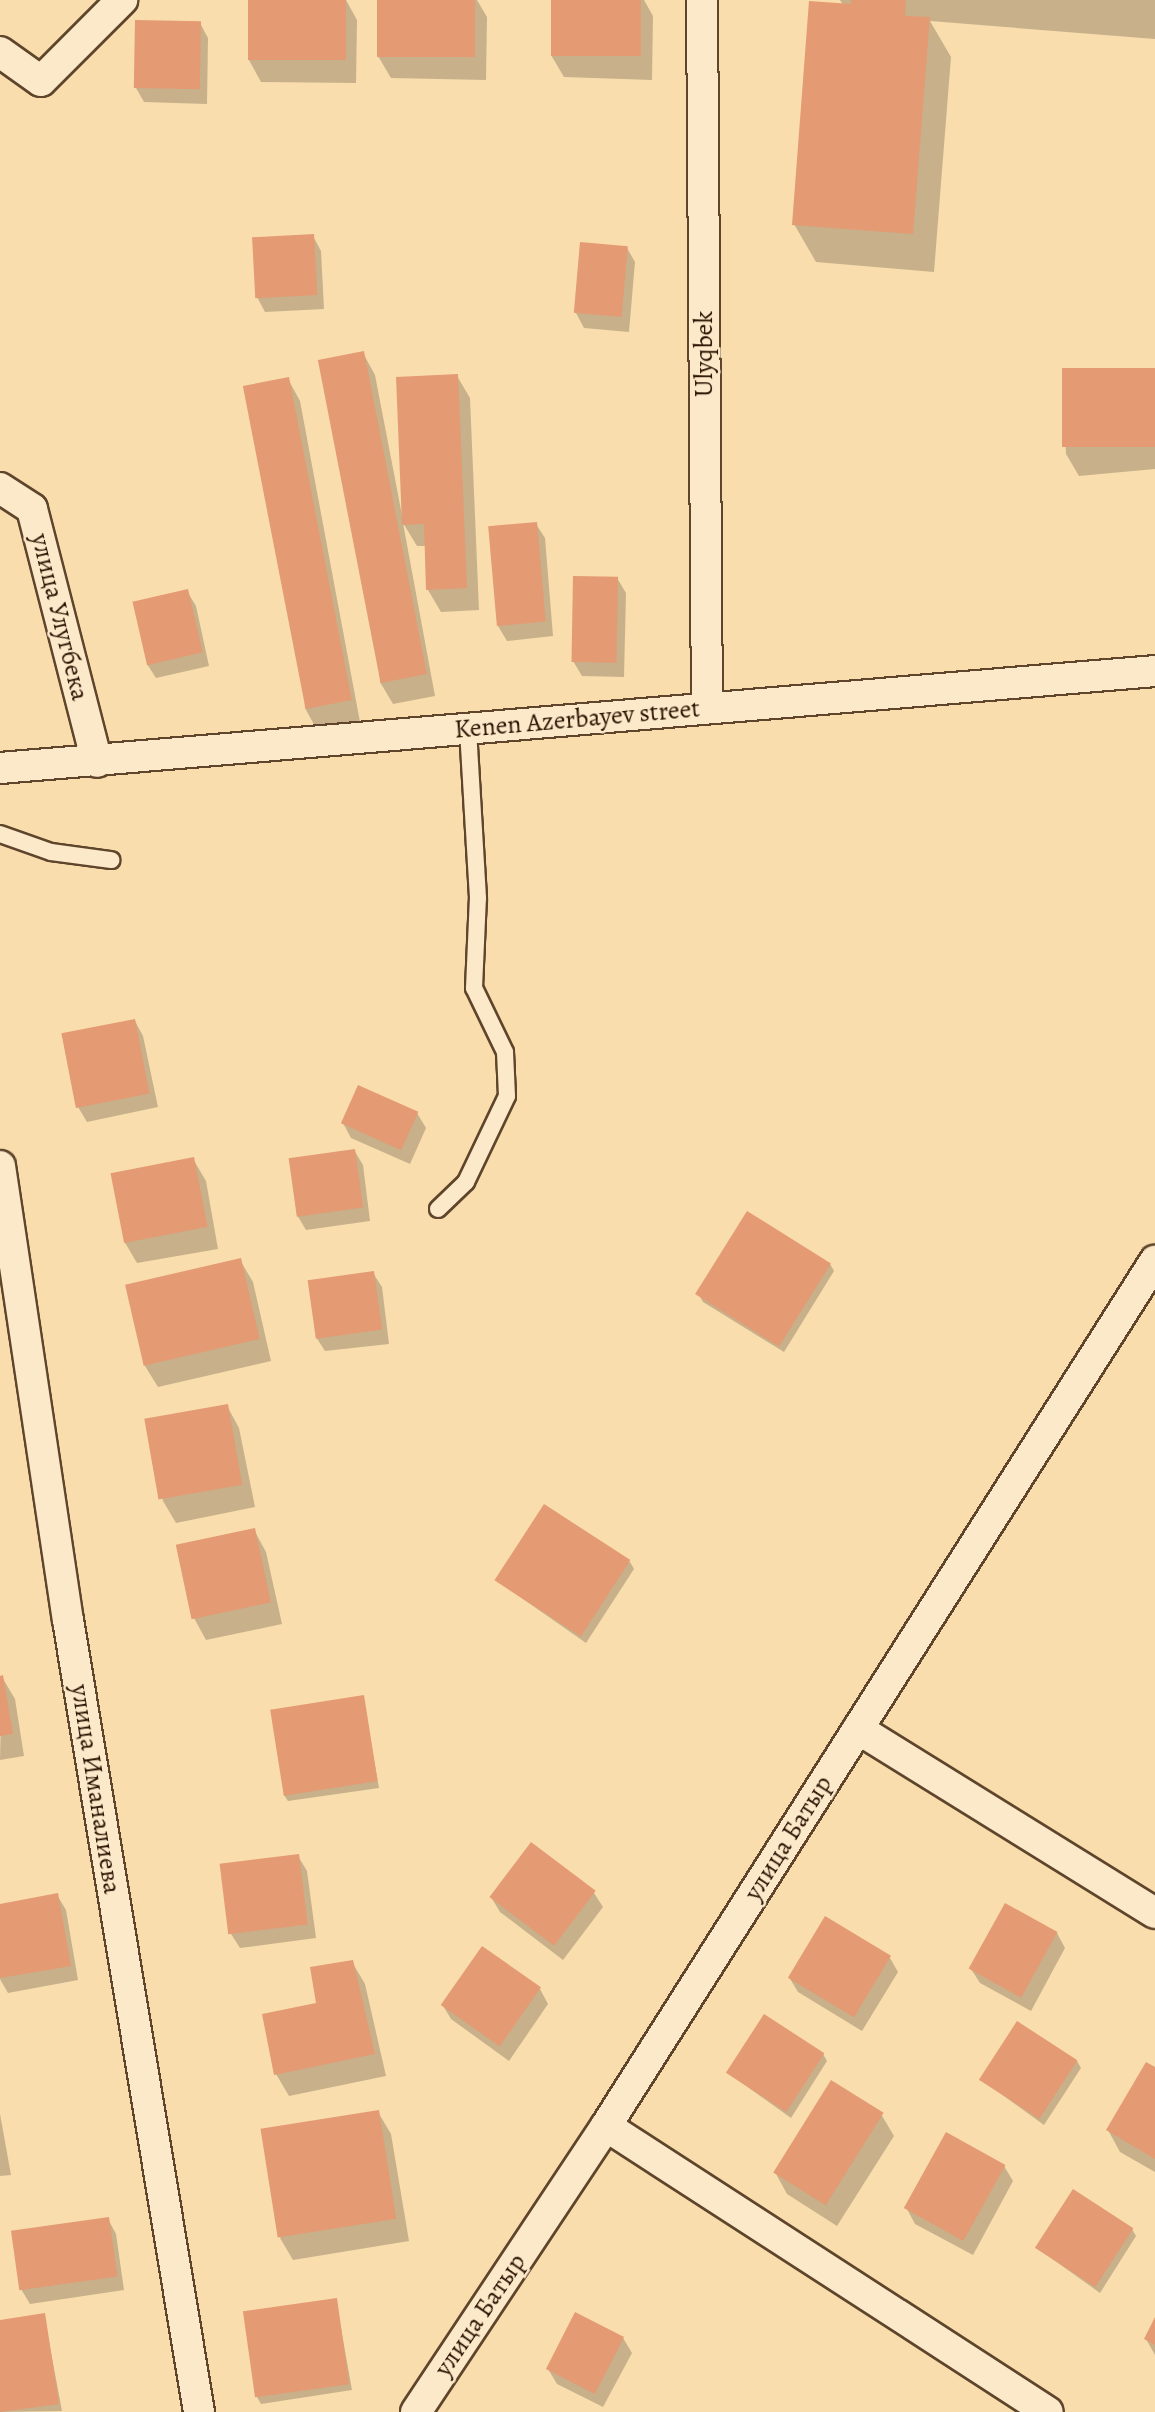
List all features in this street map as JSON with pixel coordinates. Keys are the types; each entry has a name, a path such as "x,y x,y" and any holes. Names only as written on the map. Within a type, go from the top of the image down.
{"street":[{"path":"0,52 41,81 122,0"},
{"name":"Ulyqbek","path":"702,0 707,708"},
{"name":"улица Улугбека","path":"0,488 32,509 97,762"},
{"name":"Kenen Azerbayev street","path":"0,768 97,762 1155,671"},
{"name":"улица Иманалиева","path":"0,1166 68,1620 199,2412"},
{"name":"улица Батыр","path":"416,2412 606,2126 1155,1261"},
{"path":"858,1728 1155,1913"},
{"path":"606,2126 1048,2412"}],"lane":[{"path":"438,1209 466,1182 507,1096 505,1052 474,988 478,898 468,729"},
{"path":"0,834 51,852 111,860"}],"building":[{"path":"248,0 346,0 346,60 248,60"},
{"path":"377,0 475,0 475,57 377,57"},
{"path":"551,0 641,0 641,56 551,56"},
{"path":"851,0 906,0 905,16 930,17 913,234 792,225 809,1 851,4"},
{"path":"135,20 201,21 200,89 134,88"},
{"path":"314,234 317,295 255,298 252,237"},
{"path":"580,242 628,246 622,317 574,313"},
{"path":"364,351 427,674 381,683 318,360"},
{"path":"1062,368 1155,368 1155,447 1062,447"},
{"path":"458,374 467,588 426,590 424,524 402,525 396,377"},
{"path":"289,377 352,700 306,709 243,386"},
{"path":"537,522 546,622 497,626 488,526"},
{"path":"573,576 618,577 616,663 571,662"},
{"path":"188,589 203,652 147,665 132,602"},
{"path":"135,1019 150,1094 76,1108 61,1033"},
{"path":"358,1085 418,1112 401,1150 341,1123"},
{"path":"355,1149 363,1207 297,1217 289,1158"},
{"path":"194,1157 208,1227 124,1243 111,1173"},
{"path":"747,1211 831,1263 779,1347 695,1294"},
{"path":"241,1258 260,1339 144,1366 125,1285"},
{"path":"374,1271 382,1329 316,1339 308,1280"},
{"path":"228,1404 242,1485 159,1500 144,1419"},
{"path":"544,1504 630,1560 581,1636 494,1580"},
{"path":"255,1528 271,1602 192,1619 176,1545"},
{"path":"3,1675 13,1734 0,1736 0,1676"},
{"path":"364,1695 378,1781 284,1796 270,1710"},
{"path":"531,1842 596,1891 554,1946 489,1897"},
{"path":"299,1854 308,1924 228,1934 220,1864"},
{"path":"58,1893 71,1966 0,1978 0,1904"},
{"path":"1005,1903 1057,1932 1021,1998 969,1969"},
{"path":"825,1916 891,1956 854,2017 788,1978"},
{"path":"482,1946 541,1987 500,2046 441,2005"},
{"path":"353,1960 375,2054 274,2075 262,2014 316,2003 310,1967"},
{"path":"764,2014 824,2053 786,2112 726,2073"},
{"path":"1017,2021 1077,2060 1039,2119 979,2080"},
{"path":"1146,2062 1155,2067 1155,2159 1106,2130"},
{"path":"831,2080 884,2113 826,2205 773,2172"},
{"path":"379,2110 396,2219 278,2237 260,2129"},
{"path":"946,2132 1005,2165 963,2241 904,2208"},
{"path":"1073,2189 1133,2228 1095,2287 1035,2248"},
{"path":"109,2217 117,2276 19,2290 11,2231"},
{"path":"337,2298 349,2384 255,2397 243,2311"},
{"path":"575,2312 624,2337 595,2394 546,2369"},
{"path":"45,2313 59,2404 0,2412 0,2320"},
{"path":"1155,2317 1155,2345 1144,2339"}]}
